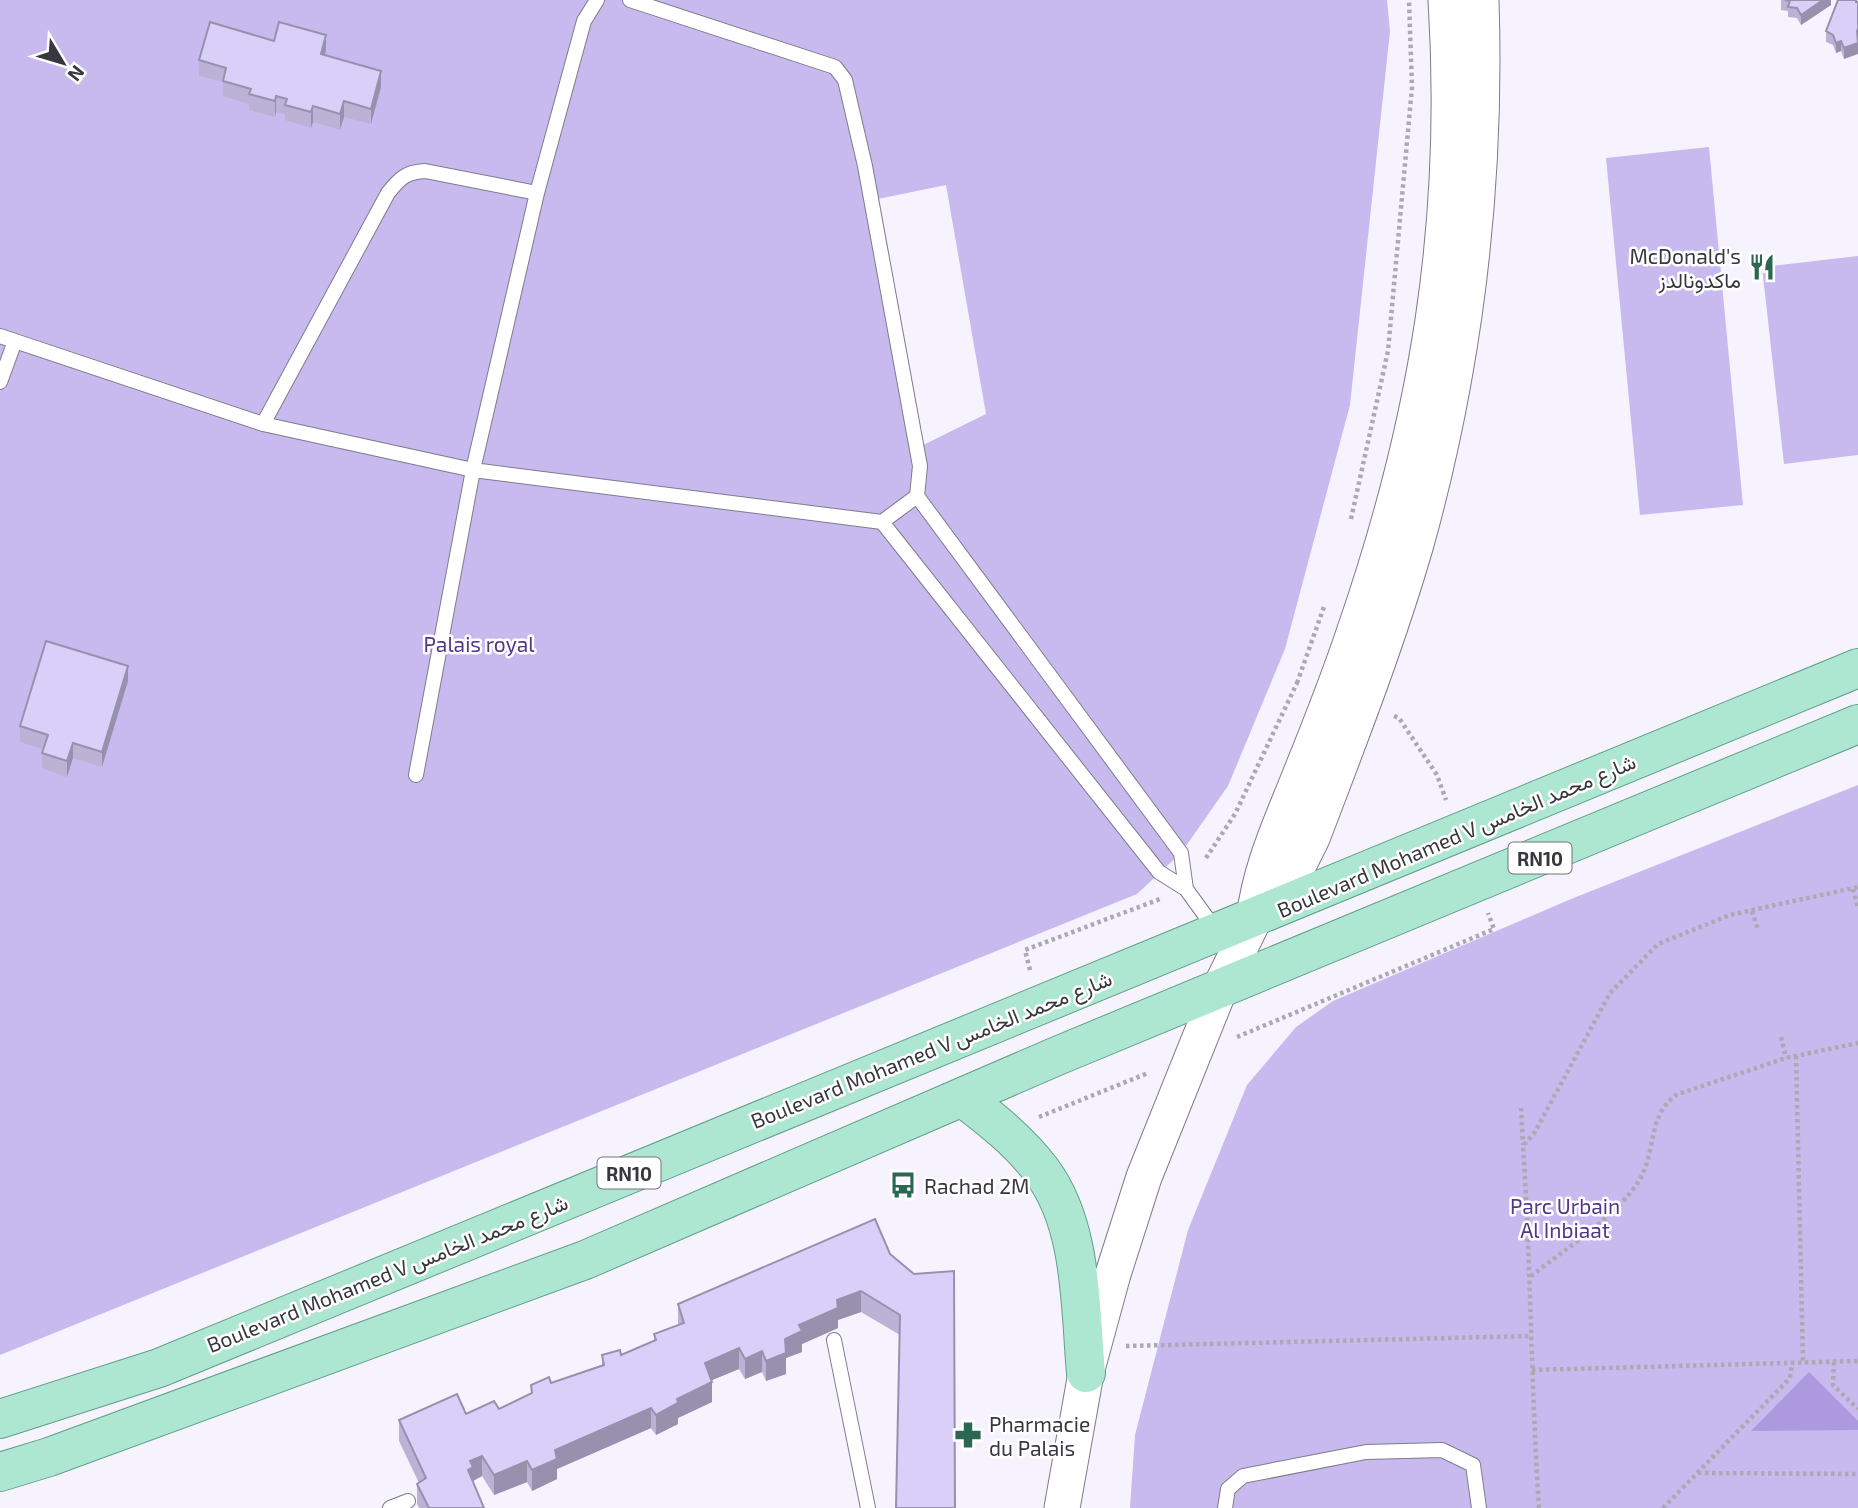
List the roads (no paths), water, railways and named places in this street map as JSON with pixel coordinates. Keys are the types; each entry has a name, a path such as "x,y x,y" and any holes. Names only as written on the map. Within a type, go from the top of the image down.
{"main road":[{"name":"Boulevard Mohamed V شارع محمد الخامس","path":"0,1419 159,1368 1858,668"},
{"name":"RN10","path":"0,1472 48,1457 585,1260 962,1097 1858,724"},
{"path":"962,1097 1006,1131 1043,1171 1067,1220 1090,1360"}],"street":[{"path":"1254,919 1261,874 1334,694 1391,523 1412,441 1433,334 1447,202 1450,105 1446,0"},
{"path":"1062,1508 1090,1360 1144,1177 1191,1056 1205,995 1254,919 1297,868 1312,838 1391,624 1437,462 1466,297 1476,213 1481,126 1480,0"}],"lane":[{"path":"416,775 473,470 537,193 584,20 597,0"},
{"path":"629,0 835,67 845,80 864,166 920,466 916,496 1181,853 1186,889"},
{"path":"263,424 388,193 399,179 408,172 425,171 537,193"},
{"path":"0,336 263,424 473,470 882,522 1159,873 1186,889 1218,933"},
{"path":"0,382 15,341"},
{"path":"882,522 916,496"},
{"path":"834,1340 868,1508"},
{"path":"1225,1508 1228,1489 1243,1476 1366,1452 1442,1450 1473,1465 1479,1508"},
{"path":"390,1508 408,1501"}],"place":[{"name":"McDonald's ماكدونالدز","path":"1762,267"},
{"name":"Rachad 2M","path":"903,1185"},
{"name":"Pharmacie du Palais","path":"968,1435"}],"park label":[{"name":"Palais royal","path":"479,643"},
{"name":"Parc Urbain Al Inbiaat","path":"1565,1217"}]}
